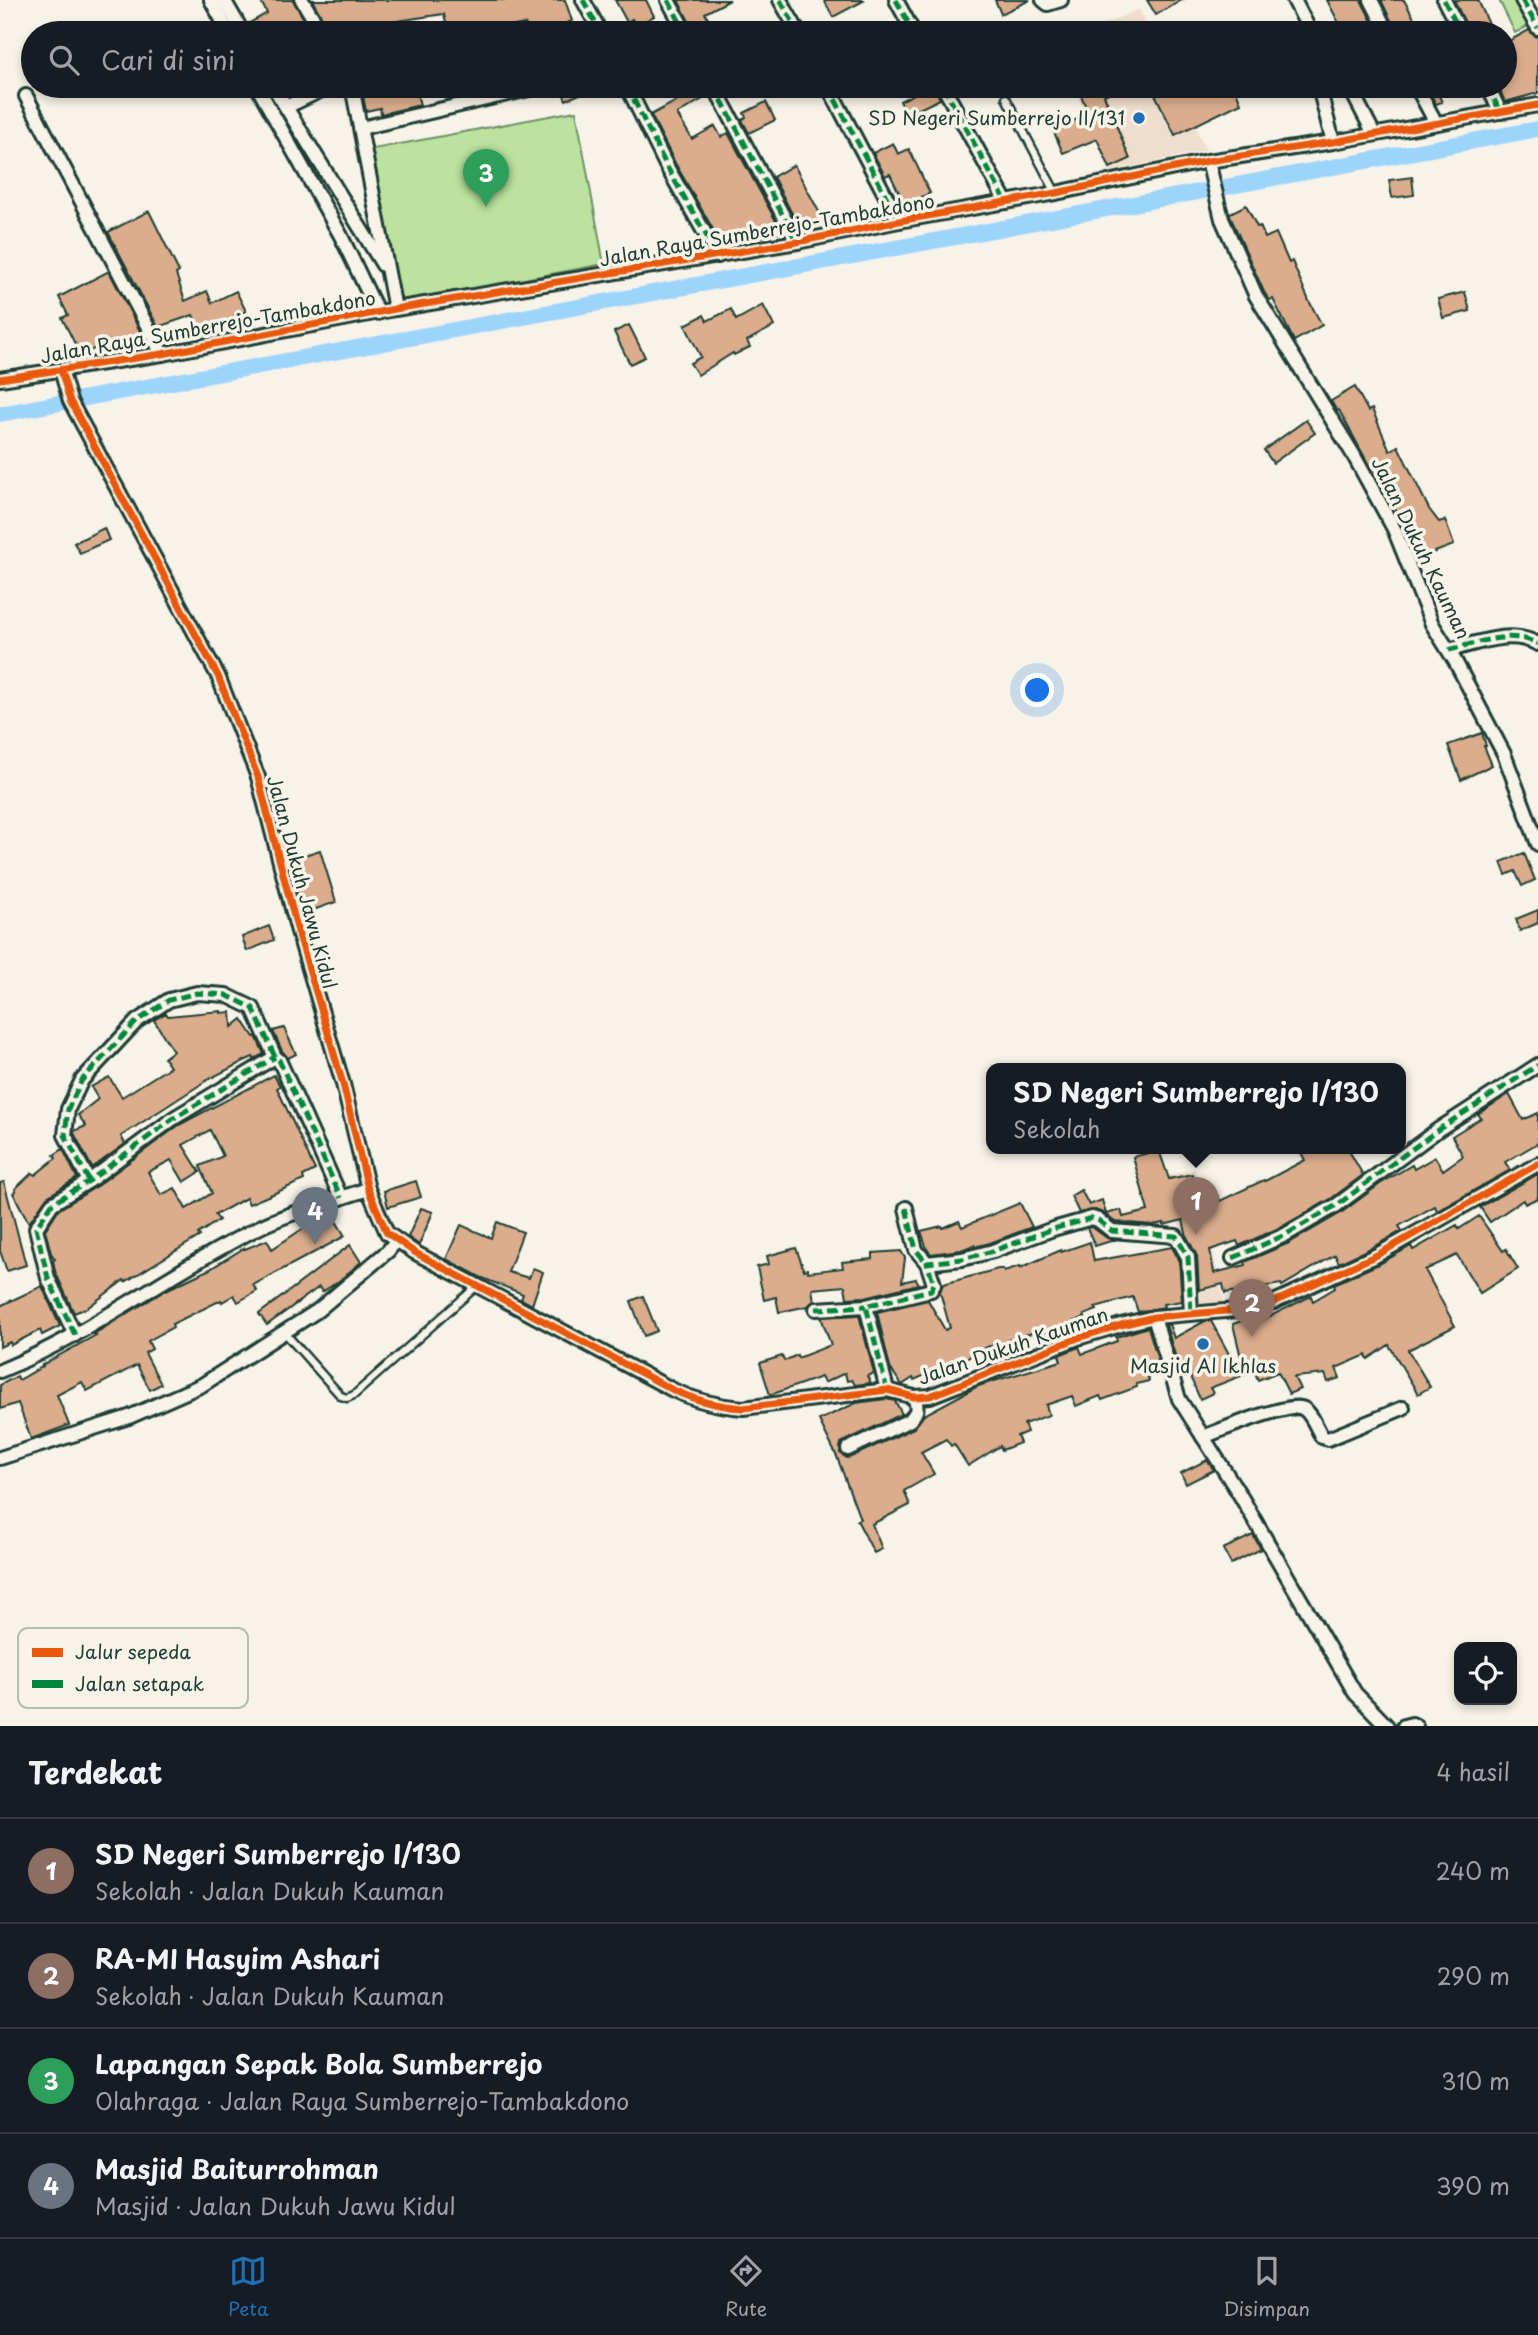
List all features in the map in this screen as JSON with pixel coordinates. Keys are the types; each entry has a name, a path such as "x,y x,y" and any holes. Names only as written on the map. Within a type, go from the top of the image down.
{"street":[{"path":"211,0 222,21"},
{"path":"224,0 236,21"},
{"path":"302,0 315,21"},
{"path":"583,0 594,21"},
{"path":"668,0 679,21"},
{"path":"780,0 792,21"},
{"path":"896,0 907,21"},
{"path":"1043,0 1048,4 1061,0"},
{"path":"1294,0 1305,21"},
{"path":"1371,0 1382,21"},
{"path":"1444,0 1455,21"},
{"path":"1522,0 1538,28"},
{"path":"27,98 162,354"},
{"path":"264,98 341,236 379,313"},
{"path":"281,98 386,270"},
{"path":"286,107 305,98"},
{"path":"355,98 394,309"},
{"path":"361,128 490,98"},
{"path":"633,98 667,166 718,256"},
{"path":"720,98 797,242"},
{"path":"834,98 899,221"},
{"path":"950,98 1006,202"},
{"path":"1322,98 1334,142"},
{"path":"1355,98 1374,134"},
{"path":"1422,98 1436,123"},
{"path":"1494,98 1500,112"},
{"name":"Jalan Raya Sumberrejo-Tambakdono","path":"0,379 62,375 394,309 797,242 1209,161 1334,142 1538,105"},
{"name":"Jalan Dukuh Kauman","path":"1209,161 1222,219 1256,296 1359,464 1394,529 1432,624 1449,650 1504,754 1538,844"},
{"name":"Jalan Dukuh Jawu Kidul","path":"62,375 67,394 218,676 258,777 297,928 343,1084 368,1189"},
{"path":"1449,650 1504,637 1525,637 1538,644"},
{"path":"89,1181 65,1135 68,1109 82,1080 137,1021 169,1000 197,993 226,995 253,1008 341,1198"},
{"path":"75,1335 48,1278 36,1228 52,1204 89,1181 174,1118 275,1057"},
{"path":"1406,1153 1438,1129 1538,1065"},
{"path":"1233,1258 1285,1235 1337,1205 1405,1154"},
{"name":"Jalan Dukuh Kauman","path":"368,1189 387,1233 396,1241 673,1391 693,1400 743,1408 887,1390 914,1397 930,1396 1088,1335 1154,1317 1251,1308 1274,1302 1377,1255 1538,1164"},
{"path":"0,1371 28,1360 75,1335 170,1276 264,1225 368,1189"},
{"path":"816,1310 866,1306 931,1290 934,1284 927,1263 916,1250 906,1208"},
{"path":"927,1263 982,1254 1053,1229 1095,1218 1112,1231 1176,1236 1188,1257 1191,1313"},
{"path":"0,1458 129,1417 202,1385 346,1288 396,1241"},
{"path":"866,1306 887,1390"},
{"path":"1154,1317 1179,1399 1240,1495 1355,1693 1387,1726"},
{"path":"848,1450 910,1420 918,1408 914,1397"},
{"path":"1203,1437 1282,1408 1300,1407 1305,1409 1322,1437 1328,1439 1403,1408"},
{"path":"1404,1726 1416,1726"}],"lane":[{"path":"1006,98 1056,193"},
{"path":"284,1332 341,1396 347,1398 354,1395 477,1286"}],"shaded area":[{"path":"1139,9 1145,21 1112,21"},
{"name":"SD Negeri Sumberrejo II/131","path":"1078,98 1182,98 1206,150 1110,172"},
{"path":"1195,1169 1224,1304 1196,1304 1169,1175"}],"green space":[{"path":"1499,0 1522,0 1534,23 1517,32 1517,21 1509,21"},
{"path":"576,111 604,264 396,303 368,150"}],"building":[{"path":"260,0 293,0 305,21 253,21 267,13"},
{"path":"312,0 565,0 572,21 446,21 444,14 397,21 324,21"},
{"path":"615,0 646,0 654,16 645,21 626,21"},
{"path":"678,0 730,0 705,13 709,21 689,21"},
{"path":"824,0 865,0 833,17"},
{"path":"995,0 1030,0 1001,14"},
{"path":"1147,0 1182,0 1156,15"},
{"path":"1327,0 1361,0 1372,21 1338,21"},
{"path":"1381,0 1404,0 1415,21 1391,21"},
{"path":"1454,0 1478,0 1488,21 1464,21"},
{"path":"1529,30 1538,37 1538,93 1505,102 1503,98 1517,98 1517,36"},
{"path":"363,98 418,98 420,105 381,114 380,108 366,111"},
{"path":"676,98 705,98 677,114 692,139 715,126 721,137 728,133 782,232 722,245 651,115 678,100"},
{"path":"906,98 940,99 907,115 900,101"},
{"path":"1082,98 1105,98 1130,159 1110,168 1097,139 1063,153 1053,130 1089,114"},
{"path":"1157,98 1239,98 1241,103 1175,135"},
{"path":"1433,98 1440,98 1442,102 1436,104"},
{"path":"766,102 775,120 749,133 742,120 746,117 744,113"},
{"path":"893,143 898,154 909,149 930,193 905,205 890,174 885,176 873,153"},
{"path":"794,165 824,221 799,227 773,177"},
{"path":"1412,177 1414,195 1392,198 1389,180"},
{"path":"1246,205 1265,238 1276,233 1322,325 1294,341 1273,299 1269,300 1264,292 1230,216 1230,213"},
{"path":"149,211 179,272 176,274 185,301 207,291 212,303 236,291 246,311 221,323 224,330 203,335 193,315 158,327 108,232"},
{"path":"109,271 141,333 107,353 103,344 81,356 62,318 68,315 59,297"},
{"path":"1465,292 1470,311 1443,318 1438,299"},
{"path":"763,305 774,326 747,341 750,347 734,355 733,353 698,375 690,363 701,357 685,325 704,315 707,321 731,309 736,320"},
{"path":"629,325 645,357 630,364 614,332"},
{"path":"1355,387 1368,411 1372,409 1390,451 1398,446 1429,509 1439,522 1445,520 1454,545 1416,559 1401,524 1403,523 1389,496 1387,498 1339,410 1337,411 1331,401"},
{"path":"1306,420 1315,433 1273,463 1264,450"},
{"path":"104,528 109,540 80,553 74,543"},
{"path":"1482,733 1492,765 1461,780 1448,745"},
{"path":"320,850 336,902 302,914 289,860"},
{"path":"1524,853 1535,880 1522,886 1515,871 1506,875 1501,862"},
{"path":"1538,910 1538,923 1520,931 1516,919"},
{"path":"269,926 274,940 247,951 242,937"},
{"path":"231,1012 232,1027 242,1019 254,1037 256,1036 264,1054 209,1079 121,1136 125,1144 92,1168 74,1133 86,1126 78,1115 98,1099 91,1087 109,1077 122,1097 170,1067 164,1058 173,1051 154,1020 166,1013 168,1016"},
{"path":"284,1028 296,1054 288,1058 273,1031"},
{"path":"274,1075 280,1086 277,1088 315,1170 303,1176 304,1180 249,1204 246,1198 215,1215 219,1220 198,1234 200,1236 125,1282 124,1280 87,1308 74,1313 55,1271 55,1259 45,1230 58,1210 94,1188 179,1125","holes":["210,1130 223,1156 200,1166 212,1193 186,1209 175,1188 161,1195 148,1172 171,1160 184,1182 200,1172 183,1145"]},
{"path":"1509,1094 1523,1120 1538,1113 1538,1143 1505,1162 1510,1170 1437,1211 1435,1206 1399,1226 1402,1231 1339,1263 1335,1255 1282,1286 1281,1284 1225,1293 1223,1284 1199,1290 1197,1256 1187,1237 1183,1220 1164,1225 1115,1222 1095,1210 1079,1213 1071,1196 1081,1190 1089,1205 1102,1200 1106,1214 1121,1210 1123,1217 1148,1211 1133,1157 1144,1154 1160,1154 1169,1179 1192,1174 1199,1204 1218,1196 1220,1201 1265,1181 1305,1160 1302,1154 1351,1154 1363,1175 1332,1198 1281,1227 1239,1246 1237,1241 1210,1250 1214,1273 1246,1265 1245,1262 1289,1243 1341,1213 1380,1184 1412,1165 1414,1169 1435,1157 1443,1170 1463,1156 1452,1136 1481,1118 1478,1114"},
{"path":"63,1149 77,1178 47,1197 29,1223 13,1193 32,1173 35,1175"},
{"path":"1538,1174 1538,1198 1525,1204 1523,1200 1490,1222 1480,1207"},
{"path":"416,1181 421,1197 388,1207 384,1191"},
{"path":"4,1182 26,1265 7,1271 0,1251 0,1183"},
{"path":"1020,1203 1032,1227 990,1243 961,1250 931,1254 927,1249 921,1231 942,1226 943,1228 959,1221 962,1227"},
{"path":"421,1208 433,1212 419,1245 408,1237"},
{"path":"1479,1216 1503,1251 1506,1249 1518,1269 1480,1293 1457,1255 1425,1270 1455,1326 1408,1350 1430,1387 1418,1394 1389,1345 1368,1359 1366,1355 1336,1368 1340,1378 1328,1382 1325,1374 1294,1377 1300,1389 1289,1394 1278,1372 1258,1380 1254,1370 1245,1374 1233,1324 1246,1319 1250,1326 1311,1296 1313,1301 1335,1288 1334,1284 1411,1246 1413,1250 1457,1225 1459,1229"},
{"path":"319,1218 324,1225 334,1218 345,1236 253,1285 257,1291 238,1302 234,1295 222,1302 221,1300 172,1324 173,1327 148,1341 152,1349 145,1353 161,1384 150,1390 137,1365 87,1391 82,1382 57,1395 69,1425 31,1439 18,1403 0,1409 0,1385 17,1376 19,1380 166,1290 210,1269 244,1248 267,1240 272,1249"},
{"path":"497,1222 523,1232 508,1272 529,1278 533,1268 543,1272 532,1305 521,1299 523,1294 480,1277 446,1259 461,1225 491,1238"},
{"path":"1092,1227 1114,1240 1095,1246 1087,1228"},
{"path":"1090,1242 1094,1261 1172,1247 1179,1260 1182,1301 1138,1312 1133,1297 1095,1307 1097,1310 1084,1315 1085,1317 1056,1329 1044,1333 1043,1330 987,1347 940,1373 939,1369 902,1385 890,1368 877,1312 928,1300 945,1330 950,1328 940,1292 943,1284 998,1269 1004,1271 1020,1268 1061,1250"},
{"path":"350,1245 361,1262 339,1281 322,1292 319,1287 267,1325 259,1314"},
{"path":"796,1248 804,1270 808,1269 808,1272 843,1268 842,1262 873,1259 873,1253 901,1251 905,1258 902,1282 916,1279 919,1284 865,1297 847,1298 845,1286 812,1289 814,1301 808,1306 779,1312 776,1297 764,1300 757,1267 769,1264 767,1256"},
{"path":"42,1286 60,1326 42,1335 40,1330 11,1345 10,1342 0,1347 0,1306"},
{"path":"643,1296 657,1331 644,1336 631,1301"},
{"path":"859,1315 874,1373 867,1376 871,1383 855,1385 852,1380 847,1381 845,1373 824,1383 821,1377 770,1395 760,1363 782,1356 784,1361 797,1355 798,1358 831,1345 821,1317"},
{"path":"1205,1321 1211,1321 1241,1376 1210,1388 1213,1393 1200,1399 1184,1363 1178,1365 1166,1325 1169,1324 1174,1338"},
{"path":"1148,1327 1158,1360 1144,1363 1149,1381 1102,1400 1100,1396 1076,1406 1072,1396 1046,1405 1049,1415 1024,1424 1027,1432 1017,1436 1020,1443 1002,1450 1000,1446 968,1466 954,1444 951,1446 946,1439 921,1452 934,1474 904,1491 910,1505 872,1524 882,1549 874,1553 857,1520 860,1519 837,1457 819,1420 856,1403 886,1399 895,1401 902,1414 841,1443 840,1453 847,1458 851,1457 914,1428 924,1415 978,1386 1061,1361 1059,1355 1079,1347 1082,1354 1117,1341 1116,1337"},
{"path":"1207,1460 1214,1470 1186,1484 1181,1473"},
{"path":"1253,1535 1261,1549 1231,1564 1223,1549"}],"waterway":[{"path":"0,414 1538,129"}],"marked path":[{"path":"583,0 594,21"},
{"path":"668,0 679,21"},
{"path":"780,0 792,21"},
{"path":"896,0 907,21"},
{"path":"1444,0 1455,21"},
{"path":"1522,0 1538,28"},
{"path":"633,98 667,167 718,256"},
{"path":"720,98 797,242"},
{"path":"834,98 899,221"},
{"path":"950,98 1006,202"},
{"path":"1494,98 1500,112"},
{"path":"1449,650 1505,637 1538,644"},
{"path":"89,1181 65,1135 68,1109 82,1080 137,1021 169,1000 197,993 226,995 253,1008 341,1198"},
{"path":"75,1335 48,1278 36,1228 52,1204 89,1181 174,1118 275,1057"},
{"path":"1406,1154 1538,1065"},
{"path":"1233,1258 1285,1235 1337,1205 1405,1154"},
{"path":"906,1208 916,1250 927,1263"},
{"path":"887,1390 866,1306 931,1290 934,1284 927,1263 962,1259 993,1251 1092,1218 1112,1231 1176,1236 1188,1257 1191,1313"},
{"path":"816,1309 866,1306"}],"cycle path":[{"path":"0,379 162,354 395,309 797,242 1208,161 1333,142 1538,105"},
{"path":"61,370 70,401 218,676 258,777 297,928 343,1084 368,1189 387,1233 414,1252 673,1390 707,1402 743,1408 887,1390 914,1397 930,1396 1078,1338 1121,1325 1154,1317 1237,1310 1274,1302 1377,1255 1538,1164"}],"place":[{"name":"SD Negeri Sumberrejo II/131","path":"1139,118"},
{"name":"Lapangan Sepak Bola Sumberrejo","path":"486,207"},
{"name":"SD Negeri Sumberrejo I/130","path":"1196,1235"},
{"name":"Masjid Baiturrohman","path":"315,1245"},
{"name":"RA-MI Hasyim Ashari","path":"1252,1337"},
{"name":"Masjid Al Ikhlas","path":"1203,1344"}]}
